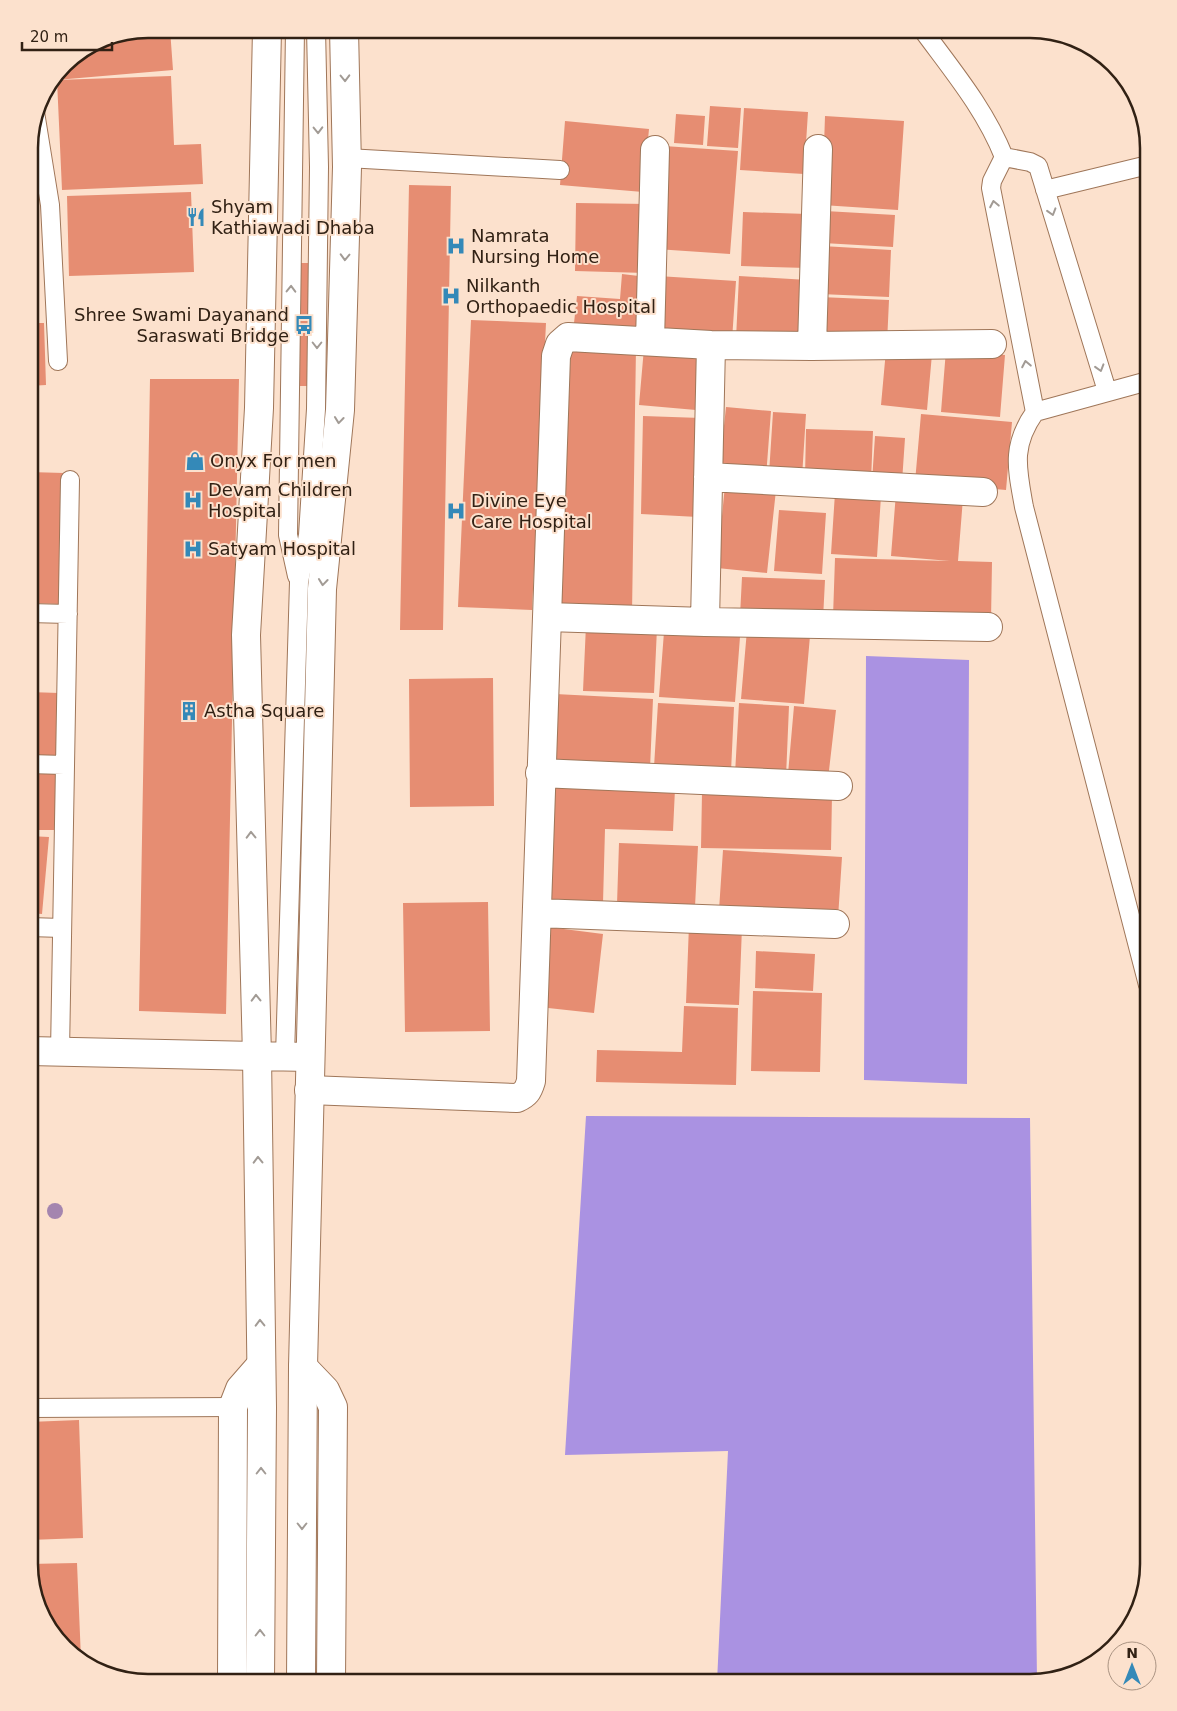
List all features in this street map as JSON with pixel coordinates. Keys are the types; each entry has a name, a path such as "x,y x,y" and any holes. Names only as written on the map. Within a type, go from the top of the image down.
{"street":[{"path":"260,1673 261,1365 257,1056 246,635 259,408 267,38"},
{"path":"301,1673 303,1367 309,1090 297,1056 322,589 340,410 347,158 344,38"},
{"path":"812,346 818,149"},
{"path":"650,341 655,150"},
{"path":"309,1090 517,1098 525,1094 531,1081 540,773 556,356 560,344 568,337 711,345 992,344"},
{"path":"706,622 711,345"},
{"path":"708,477 983,492"},
{"path":"546,616 706,622 988,628"},
{"path":"540,773 838,786"},
{"path":"537,913 835,924"},
{"path":"38,1051 297,1056"},
{"path":"232,1673 233,1408 240,1389 261,1365"},
{"path":"303,1367 325,1390 332,1408 331,1673"}],"lane":[{"path":"295,38 288,535 298,582 297,1056"},
{"path":"298,582 308,536 316,409 319,167 316,38"},
{"path":"929,38 978,105 994,132 1004,157 992,181 991,188 1036,412"},
{"path":"39,130 50,205 58,362"},
{"path":"1004,157 1030,162 1038,166 1107,391"},
{"path":"347,158 560,170"},
{"path":"1045,190 1140,167"},
{"path":"1140,383 1036,412 1024,430 1017,452 1018,474 1024,507 1140,954"},
{"path":"60,1052 70,480"},
{"path":"38,613 68,614"},
{"path":"38,764 64,765"},
{"path":"38,927 62,928"},
{"path":"38,1408 233,1408"}],"shaded area":[{"path":"866,656 969,660 967,1084 864,1080"},
{"path":"586,1116 1030,1118 1037,1673 717,1674 728,1451 565,1455"}],"building":[{"path":"133,38 171,38 173,70 61,80 86,56 119,41"},
{"path":"171,76 174,145 201,144 203,184 62,190 57,84 61,80"},
{"path":"710,106 741,108 738,148 707,146"},
{"path":"744,108 808,112 804,174 740,170"},
{"path":"676,114 705,116 703,145 674,143"},
{"path":"825,116 904,121 898,210 822,205"},
{"path":"565,121 649,129 643,192 560,185"},
{"path":"664,146 738,151 730,254 656,249"},
{"path":"409,185 451,186 443,630 400,630"},
{"path":"191,192 194,272 69,276 67,196"},
{"path":"576,203 648,204 646,273 575,271"},
{"path":"825,211 895,215 893,247 823,243"},
{"path":"743,212 808,214 807,268 741,266"},
{"path":"822,246 891,250 889,297 820,294"},
{"path":"295,263 314,263 313,386 295,386"},
{"path":"622,274 647,277 642,329 574,323 577,296 620,299"},
{"path":"658,276 736,281 732,340 655,335"},
{"path":"739,276 808,280 805,342 736,339"},
{"path":"820,297 889,300 887,343 818,341"},
{"path":"471,320 546,323 532,610 458,607"},
{"path":"38,323 44,323 46,385 38,385"},
{"path":"571,343 636,347 632,614 561,611"},
{"path":"644,348 702,353 696,410 639,405"},
{"path":"886,350 932,354 927,410 881,405"},
{"path":"946,350 1005,355 1000,417 941,412"},
{"name":"Astha Square","path":"150,379 239,379 226,1014 139,1011"},
{"path":"726,407 771,411 766,477 719,473"},
{"path":"773,412 806,414 802,477 769,474"},
{"path":"921,414 1012,422 1006,490 915,482"},
{"path":"643,416 701,418 698,517 641,514"},
{"path":"806,429 873,431 871,481 805,478"},
{"path":"875,436 905,438 902,482 872,481"},
{"path":"38,472 64,473 58,604 38,603"},
{"path":"725,485 776,490 767,573 717,568"},
{"path":"835,493 881,496 877,557 831,554"},
{"path":"896,493 963,498 958,561 992,562 991,620 833,617 835,558 950,561 891,556"},
{"path":"779,510 826,513 822,574 774,571"},
{"path":"742,577 825,580 823,619 740,616"},
{"path":"586,625 657,628 654,693 583,691"},
{"path":"747,630 810,636 804,704 741,699"},
{"path":"664,632 740,637 735,702 659,697"},
{"path":"493,678 494,806 410,807 409,679"},
{"path":"38,692 59,693 57,759 38,758"},
{"path":"555,694 653,699 650,769 552,764"},
{"path":"658,703 734,707 731,772 654,767"},
{"path":"739,703 789,706 786,777 735,774"},
{"path":"794,706 836,710 828,779 788,774"},
{"path":"38,773 56,774 55,830 38,830"},
{"path":"550,786 675,789 673,831 605,829 603,903 547,901"},
{"path":"702,793 832,795 831,850 701,848"},
{"path":"38,836 49,837 42,914 38,914"},
{"path":"619,843 698,846 695,907 617,904"},
{"path":"723,850 842,857 838,918 719,910"},
{"path":"488,902 490,1031 405,1032 403,903"},
{"path":"689,925 742,927 739,1005 686,1003"},
{"path":"548,927 603,934 594,1013 539,1007"},
{"path":"756,951 815,954 813,991 755,988"},
{"path":"753,991 822,993 820,1072 751,1071"},
{"path":"684,1006 738,1008 736,1085 596,1082 597,1050 682,1052"},
{"path":"79,1420 83,1538 38,1540 38,1422"},
{"path":"77,1563 81,1651 60,1630 52,1618 41,1592 38,1578 38,1564"}],"place":[{"name":"Shyam Kathiawadi Dhaba","path":"196,217"},
{"name":"Namrata Nursing Home","path":"456,246"},
{"name":"Nilkanth Orthopaedic Hospital","path":"451,296"},
{"name":"Shree Swami Dayanand Saraswati Bridge","path":"304,325"},
{"name":"Onyx For men","path":"195,461"},
{"name":"Devam Children Hospital","path":"193,500"},
{"name":"Divine Eye Care Hospital","path":"456,511"},
{"name":"Satyam Hospital","path":"193,549"},
{"name":"Astha Square","path":"189,711"}]}
